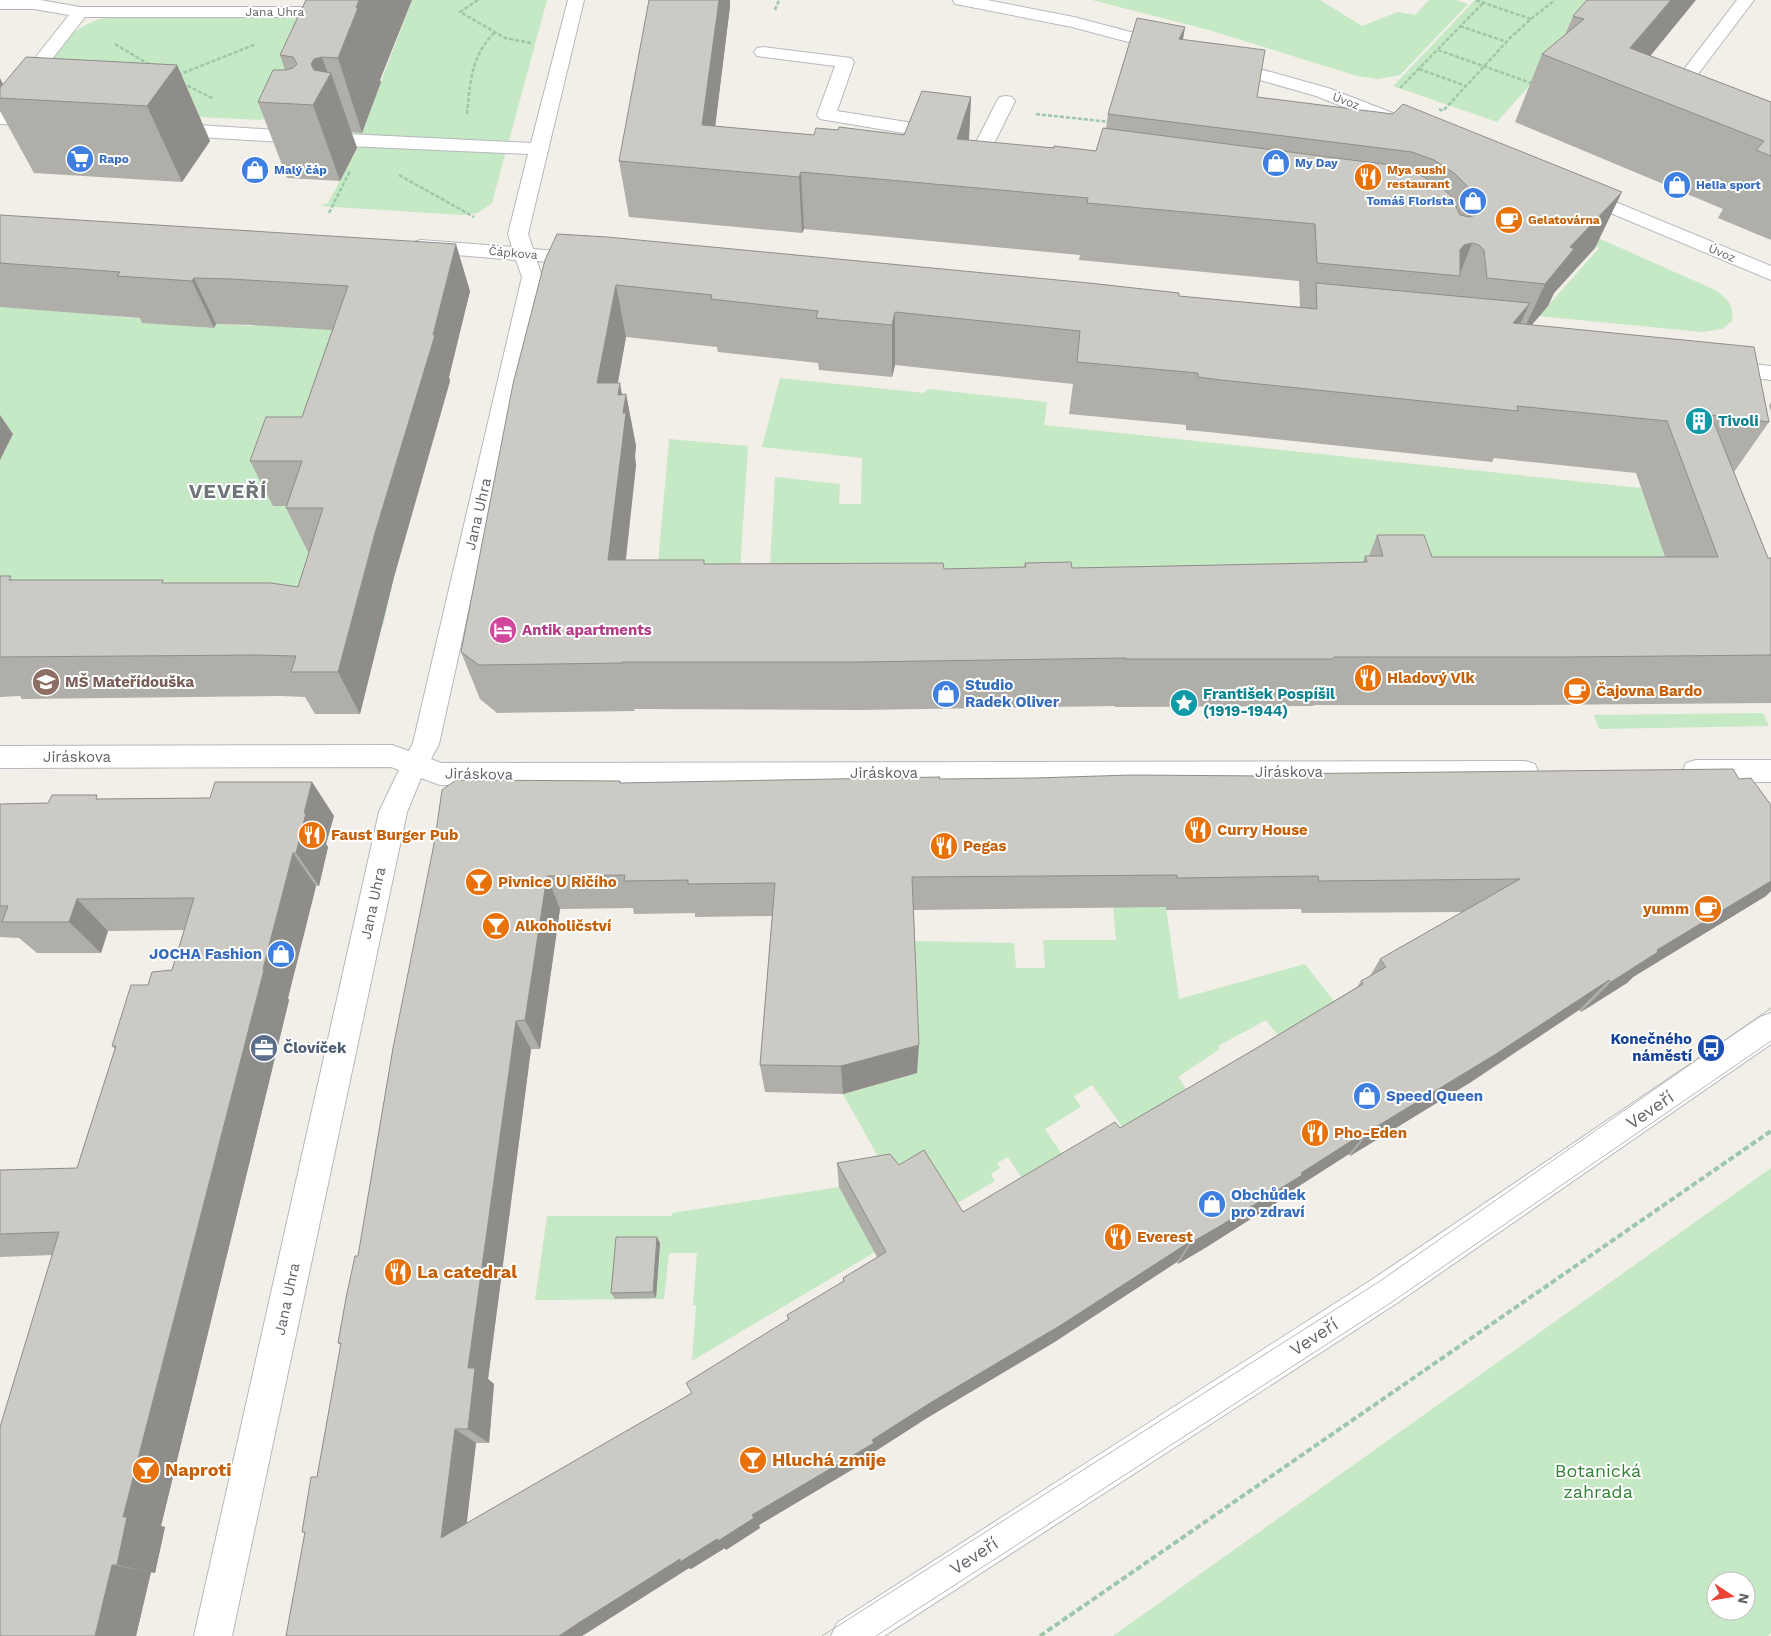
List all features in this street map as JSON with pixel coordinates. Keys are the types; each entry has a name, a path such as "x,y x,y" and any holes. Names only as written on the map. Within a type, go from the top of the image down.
{"street":[{"name":"Jana Uhra","path":"213,1636 393,812 401,791 426,744 532,277 518,234 576,0"},
{"path":"961,0 1081,23 1180,51"},
{"path":"1656,118 1746,0"},
{"name":"Jana Uhra","path":"0,4 34,4 80,12 335,12 327,30"},
{"path":"3,120 80,12"},
{"path":"763,52 845,62 826,115 971,138"},
{"name":"Úvoz","path":"1209,59 1322,92 1430,134"},
{"path":"152,128 290,137 301,92"},
{"path":"971,138 1004,105"},
{"path":"3,120 56,121"},
{"path":"971,138 974,162 1004,166"},
{"path":"358,145 539,149"},
{"name":"Úvoz","path":"1562,186 1771,274"},
{"name":"Čápkova","path":"405,244 601,260"},
{"path":"1703,366 1771,372"},
{"name":"Jiráskova","path":"0,757 392,756 440,774 1552,772"},
{"path":"1671,771 1771,771"},
{"name":"Veveří","path":"850,1636 1385,1291 1771,1027"}],"path":[{"path":"478,0 460,12 505,38 537,44"},
{"path":"775,10 779,0"},
{"path":"1475,0 1531,19"},
{"path":"1443,111 1507,42 1531,19 1555,0"},
{"path":"1395,93 1483,3"},
{"path":"1460,26 1507,42"},
{"path":"459,146 467,114 472,69 483,43 494,33"},
{"path":"110,40 157,68"},
{"path":"1438,50 1540,86"},
{"path":"1419,69 1466,86"},
{"path":"181,82 216,100"},
{"path":"1004,105 1114,123"},
{"path":"329,213 358,145 480,220"},
{"path":"1040,1636 1771,1131"}],"green space":[{"path":"412,0 547,0 492,203 478,213 461,215 320,206 328,203 357,149 344,148 381,82"},
{"path":"1092,0 1320,0 1362,26 1398,12 1415,15 1429,0 1456,0 1468,4 1400,75 1378,79 1357,76 1209,30"},
{"path":"1475,0 1605,0 1497,122 1393,86"},
{"path":"119,16 303,17 271,117 259,120 117,113 27,88 55,51 76,31 102,19"},
{"path":"1553,218 1715,290 1729,303 1733,316 1732,321 1722,329 1702,332 1539,316 1599,248 1532,220"},
{"path":"0,306 145,319 143,323 168,324 171,321 189,326 214,328 216,324 252,326 255,322 354,332 274,506 323,506 392,586 383,626 0,619"},
{"path":"780,378 924,393 928,389 1047,402 1044,425 1641,488 1676,589 768,600 775,477 840,484 839,504 861,504 862,458 762,447"},
{"path":"669,439 748,446 739,587 658,564"},
{"path":"1763,713 1769,726 1599,729 1594,715"},
{"path":"1113,907 1166,907 1179,999 1305,964 1343,1013 1287,1047 1266,1020 1218,1046 1220,1049 1178,1077 1195,1102 1132,1140 1092,1085 1074,1096 1081,1107 1045,1129 1071,1168 1031,1192 1008,1157 997,1163 1000,1168 991,1174 995,1181 944,1211 890,1178 843,1094 917,1073 912,941 1014,943 1016,968 1045,968 1043,940 1116,940"},
{"name":"Botanická zahrada","path":"1771,1168 1771,1633 1768,1636 1113,1636"},
{"path":"842,1185 875,1252 692,1361 696,1305 693,1305 697,1253 669,1253 664,1299 535,1300 547,1216 672,1216 672,1213"}],"building":[{"path":"306,0 359,0 356,8 358,8 338,58 322,57 314,59 311,64 314,70 331,73 313,105 258,102 273,70 286,70 293,68 297,64 293,57 280,55"},
{"path":"649,0 719,0 702,125 814,135 816,128 838,130 839,127 904,135 922,91 971,97 957,139 1096,151 1103,128 1406,167 1441,187 1451,196 1460,215 1469,217 1476,215 1480,210 1470,189 1454,173 1434,160 1412,152 1108,114 1137,18 1185,27 1179,39 1265,50 1257,97 1393,114 1403,104 1622,192 1570,247 1574,249 1545,284 1487,278 1484,250 1479,245 1472,243 1464,245 1460,250 1460,276 1317,263 1315,224 1087,203 1088,198 801,172 799,177 619,161"},
{"path":"1587,0 1671,0 1630,48 1771,102 1771,156 1756,150 1764,141 1542,54 1584,19 1573,16"},
{"path":"26,57 177,65 147,106 0,98 0,88"},
{"path":"0,215 456,244 433,335 435,335 375,533 338,672 291,672 296,656 0,657 0,576 11,576 9,580 163,580 162,583 271,583 298,587 323,508 286,508 302,461 250,461 266,417 302,417 348,286 231,279 194,278 192,281 117,276 120,272 0,263"},
{"path":"557,234 607,237 1089,283 1179,293 1179,296 1317,309 1316,283 1530,303 1513,323 1754,347 1769,422 1711,415 1768,558 1771,558 1771,655 1334,657 1333,659 1126,658 479,665 461,652 513,384 545,260","holes":["616,285 712,295 711,299 818,311 816,318 892,325 895,312 1080,331 1077,362 1198,373 1198,377 1221,380 1518,411 1517,406 1667,421 1718,557 1432,557 1424,535 1377,535 1383,556 1365,556 1367,562 1072,568 1071,562 1025,563 1026,567 944,569 943,563 704,564 704,560 608,560 626,413 623,413 626,394 618,395 620,383 597,383"]},
{"path":"1733,769 1739,779 1751,778 1771,805 1771,881 1657,950 1658,952 1611,982 1609,980 1496,1054 1370,1129 1301,1173 1302,1175 1220,1226 1191,1241 1061,1325 930,1403 872,1440 874,1443 752,1515 754,1518 718,1541 717,1539 680,1562 680,1559 559,1636 286,1636 305,1532 302,1532 311,1477 317,1477 341,1343 338,1343 346,1298 355,1256 358,1256 393,1048 435,839 442,790 456,780 620,781 620,783 940,777 939,779 1131,775 1267,776 1267,774","holes":["625,875 624,881 688,880 688,884 775,883 760,1065 841,1066 919,1045 912,877 1177,875 1177,878 1318,876 1319,881 1520,879 1380,959 1386,967 1361,981 1363,984 1255,1049 1120,1128 1115,1122 963,1212 924,1150 899,1165 890,1154 837,1163 886,1252 843,1278 844,1281 787,1315 789,1319 686,1383 692,1393 441,1538 455,1429 468,1429 475,1368 468,1368 516,1021 525,1020 547,876"]},
{"path":"215,782 312,782 296,853 293,853 123,1517 127,1517 117,1565 112,1565 95,1636 0,1636 0,1427 59,1232 0,1234 0,1170 77,1168 116,1046 112,1046 131,985 148,985 152,972 172,970 194,898 77,899 69,922 2,922 8,906 0,906 0,804 48,803 52,795 97,795 96,799 210,798"},
{"path":"616,1237 657,1237 653,1292 611,1293"}],"tram line":[{"path":"822,1636 1380,1281 1771,1008"},
{"path":"876,1636 1389,1304 1771,1041"}],"place":[{"name":"Rapo","path":"80,159"},
{"name":"My Day","path":"1276,163"},
{"name":"Malý čáp","path":"255,170"},
{"name":"Mya sushi restaurant","path":"1368,177"},
{"name":"Helia sport","path":"1677,185"},
{"name":"Tomáš Florista","path":"1473,201"},
{"name":"Gelatovárna","path":"1509,220"},
{"name":"Tivoli","path":"1699,421"},
{"name":"Antik apartments","path":"503,630"},
{"name":"Hladový Vlk","path":"1368,678"},
{"name":"MŠ Mateřídouška","path":"46,682"},
{"name":"Čajovna Bardo","path":"1577,691"},
{"name":"Studio Radek Oliver","path":"946,694"},
{"name":"František Pospíšil (1919-1944)","path":"1184,703"},
{"name":"Curry House","path":"1198,830"},
{"name":"Faust Burger Pub","path":"312,835"},
{"name":"Pegas","path":"944,846"},
{"name":"Pivnice U Ričího","path":"479,882"},
{"name":"yumm","path":"1708,909"},
{"name":"Alkoholičství","path":"496,926"},
{"name":"JOCHA Fashion","path":"281,954"},
{"name":"Človíček","path":"264,1048"},
{"name":"Konečného náměstí","path":"1711,1048"},
{"name":"Speed Queen","path":"1367,1096"},
{"name":"Pho-Eden","path":"1315,1133"},
{"name":"Obchůdek pro zdraví","path":"1212,1204"},
{"name":"Everest","path":"1118,1237"},
{"name":"La catedral","path":"398,1272"},
{"name":"Hluchá zmije","path":"753,1460"},
{"name":"Naproti","path":"146,1470"}],"district":[{"name":"VEVEŘÍ","path":"228,491"}]}
